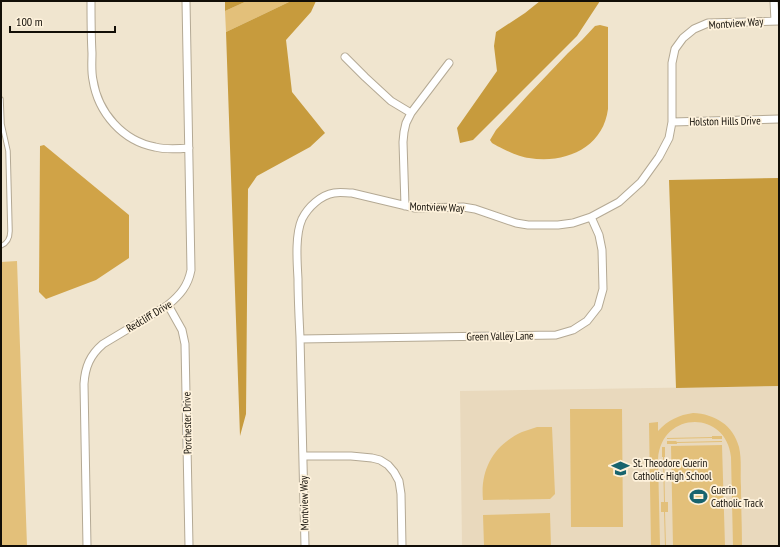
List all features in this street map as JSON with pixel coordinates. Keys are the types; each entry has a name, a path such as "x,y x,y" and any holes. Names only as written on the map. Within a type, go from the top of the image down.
{"street":[{"path":"91,1 93,81 97,97 107,116 115,126 128,136 148,145 163,148 189,148"},
{"name":"Redcliff Drive","path":"87,546 84,384 87,364 95,351 103,344 168,305 179,296 188,282 191,270 186,1"},
{"path":"774,1 777,21"},
{"name":"Montview Way","path":"305,546 297,252 299,226 307,211 315,202 332,193 343,193 415,208 463,207 475,209 516,223 540,226 573,223 591,217 619,202 641,182 659,158 669,138 672,122 672,63 675,49 682,38 694,29 708,23 777,21"},
{"path":"345,57 391,101 411,113"},
{"path":"405,206 404,132 406,123 411,113 449,63"},
{"name":"Holston Hills Drive","path":"672,122 779,119"},
{"name":"Green Valley Lane","path":"300,339 556,335 573,330 587,321 598,307 603,289 602,250 599,235 591,217"},
{"name":"Porchester Drive","path":"168,305 182,330 185,344 189,546"},
{"path":"303,456 351,456 372,458 380,460 390,468 398,480 401,494 402,546"}],"lane":[{"path":"1,99 2,124 8,151 10,231 9,240 1,246"}],"shaded area":[{"path":"225,1 247,1 225,11"},
{"path":"247,1 291,1 226,32 225,11"},
{"path":"291,1 316,1 311,12 286,40 292,92 325,133 310,147 257,176 248,189 246,414 240,436 226,32"},
{"path":"540,1 600,1 577,36 473,140 460,143 457,128 497,71 494,46 496,32"},
{"path":"600,25 608,27 608,109 605,123 599,134 580,150 556,158 543,159 520,156 492,143 490,140 496,130 528,95 595,26"},
{"path":"44,145 129,215 129,258 96,280 46,299 39,292 40,146"},
{"path":"779,178 779,386 676,388 669,180"},
{"path":"17,261 27,546 1,546 1,262"},
{"name":"St. Theodore Guerin Catholic High School","path":"779,386 779,546 462,546 460,391"},
{"path":"570,409 622,409 623,527 571,527"},
{"path":"693,413 716,418 722,422 728,427 736,439 739,447 742,546 733,546 731,457 727,441 718,430 706,424 694,422 681,425 670,432 662,443 658,459 660,546 651,546 649,423 658,422 658,431 674,419"},
{"path":"537,427 552,427 555,494 550,499 483,500 484,478 491,459 512,437"},
{"path":"722,436 722,439 667,439 712,437"},
{"path":"667,441 722,441 722,442 667,444"},
{"name":"Guerin Catholic Track","path":"722,445 725,546 673,546 671,446"},
{"path":"662,447 665,447 665,502 668,502 668,512 665,512 666,546 664,512 661,512 661,502 664,502"},
{"path":"550,513 551,546 484,546 483,515"}],"place":[{"name":"St. Theodore Guerin Catholic High School","path":"620,469"},
{"name":"Guerin Catholic Track","path":"698,496"}]}
